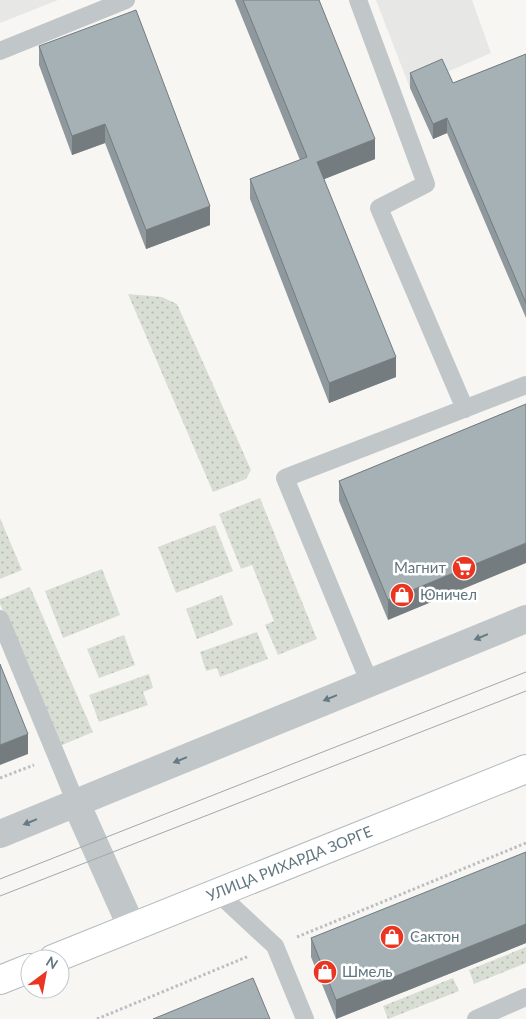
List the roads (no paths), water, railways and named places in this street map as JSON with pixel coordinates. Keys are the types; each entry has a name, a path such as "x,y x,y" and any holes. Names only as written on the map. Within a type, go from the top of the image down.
{"main road":[{"name":"УЛИЦА РИХАРДА ЗОРГЕ","path":"70,952 526,770"},
{"path":"0,980 20,972"}],"street":[{"path":"0,834 370,681 526,619"},
{"path":"76,803 132,928"}],"lane":[{"path":"0,51 126,0"},
{"path":"358,0 426,184 379,208 465,409"},
{"path":"370,681 285,478 526,385"},
{"path":"0,620 76,803"},
{"path":"219,894 275,946 305,1019"},
{"path":"476,1019 526,997"}],"tram line":[{"path":"0,879 526,672"},
{"path":"0,896 526,691"}],"place":[{"name":"Магнит","path":"464,568"},
{"name":"Юничел","path":"402,595"},
{"name":"Сактон","path":"392,937"},
{"name":"Шмель","path":"325,972"}]}
